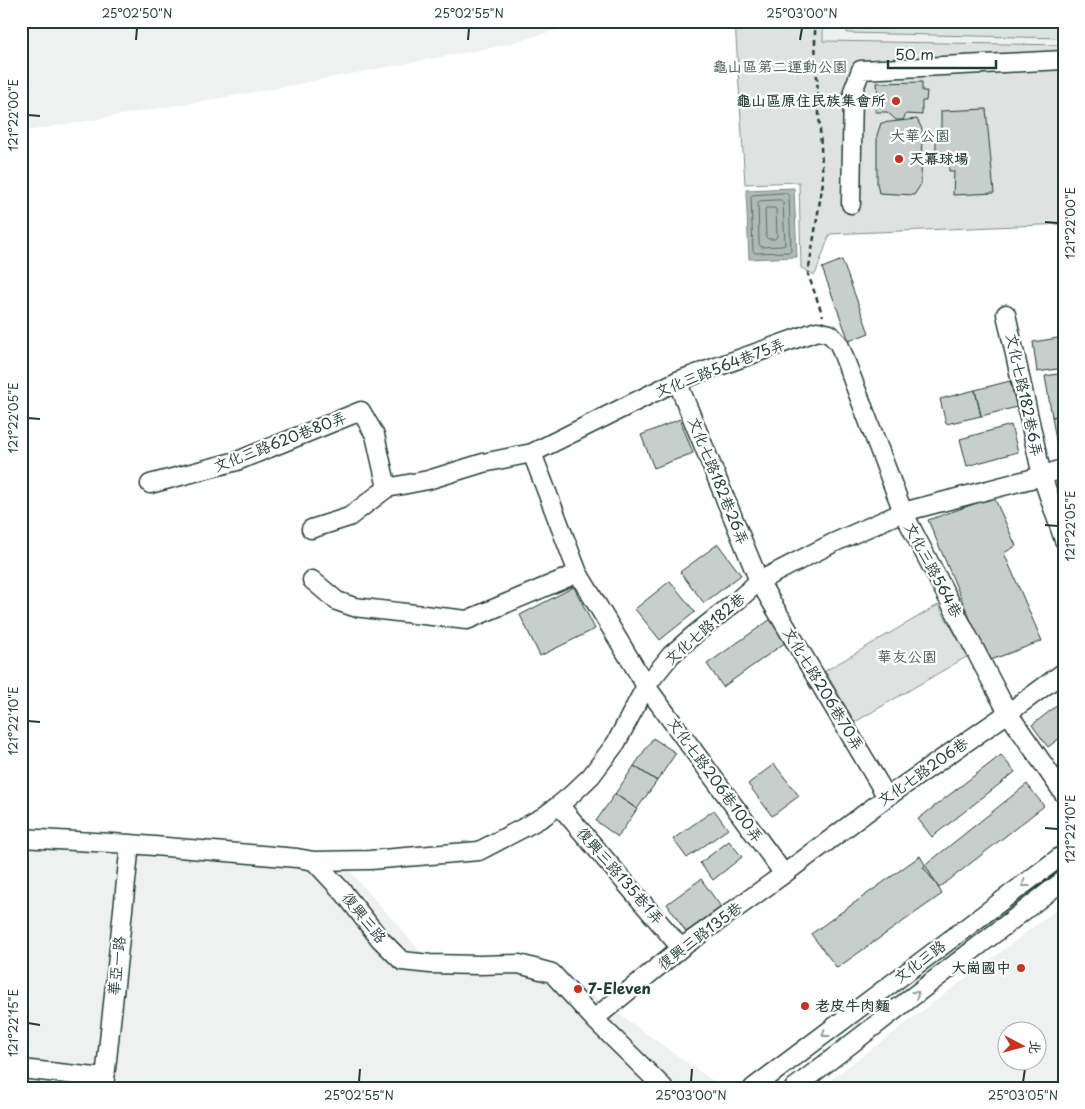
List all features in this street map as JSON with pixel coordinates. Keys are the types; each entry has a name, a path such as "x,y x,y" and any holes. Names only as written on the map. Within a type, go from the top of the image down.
{"street":[{"path":"851,204 853,91 860,70 1064,60"},
{"name":"文化七路182巷6弄","path":"1006,314 1042,476 1064,540"},
{"name":"文化三路564巷75弄","path":"532,453 677,381 817,331 830,334"},
{"name":"文化三路564巷","path":"830,334 839,344 903,512 1008,713 1064,794"},
{"name":"文化七路182巷26弄","path":"677,381 759,581"},
{"name":"文化三路620巷80弄","path":"150,484 237,461 361,411 374,436 386,488"},
{"path":"311,529 348,517 386,488 428,480 483,463 532,453 578,573 467,620 354,607 337,601 312,580"},
{"name":"文化七路182巷","path":"314,861 395,858 479,851 530,824 560,805 591,776 616,743 646,686 677,650 759,581 833,543 903,512 1042,476 1064,468"},
{"name":"文化七路206巷100弄","path":"578,573 646,686 784,874"},
{"name":"文化七路206巷70弄","path":"759,581 887,796"},
{"name":"文化七路206巷","path":"784,874 887,796 1064,672"},
{"name":"復興三路135巷1弄","path":"560,805 681,948"},
{"path":"21,830 29,839 130,844 314,861"},
{"name":"華亞一路","path":"104,1083 130,844"},
{"name":"文化三路","path":"753,1088 1064,854"},
{"name":"復興三路","path":"314,861 344,893 380,939 402,961 430,964 519,964 552,973 594,1019 664,1088"},
{"name":"復興三路135巷","path":"594,1019 681,948 784,874"},
{"name":"文化三路","path":"794,1088 1064,880"},
{"path":"21,1069 104,1083"}],"path":[{"path":"815,21 823,182 808,274 830,334"}],"shaded area":[{"path":"21,21 590,21 500,46 249,93 21,132"},
{"path":"823,21 1064,21 1064,45 823,41"},
{"path":"21,839 338,858 429,961 565,976 723,1088 21,1088"},
{"name":"大崗國中","path":"1064,904 1064,1088 820,1088"}],"green space":[{"name":"大華公園","path":"735,21 823,21 823,41 1064,45 1064,224 830,234 815,275 801,268 799,182 745,184"},
{"path":"847,21 1063,22 1062,38 847,33"},
{"name":"華友公園","path":"938,605 968,656 855,722 825,671"}],"water":[{"path":"794,188 797,257 749,259 746,190"}],"building":[{"name":"龜山區原住民族集會所","path":"922,82 922,91 927,91 926,101 922,101 922,115 906,114 903,120 896,120 887,112 875,112 876,102 870,101 870,95 878,95 877,83"},
{"path":"986,109 994,193 953,195 954,171 949,171 949,162 943,163 936,152 936,137 941,129 941,111"},
{"name":"天冪球場","path":"917,119 922,129 921,184 914,195 879,193 877,183 877,135 881,123"},
{"path":"842,260 869,333 849,341 822,268"},
{"path":"1064,337 1064,368 1037,372 1033,342"},
{"path":"1064,373 1064,415 1052,417 1045,376"},
{"path":"1010,381 1017,407 981,416 975,390"},
{"path":"975,390 981,416 946,424 940,399"},
{"path":"1064,415 1064,456 1059,457 1052,417"},
{"path":"680,419 693,453 654,468 641,435"},
{"path":"1011,425 1018,452 967,466 960,439"},
{"path":"994,497 1016,546 1004,553 1042,641 988,661 928,520"},
{"path":"718,544 741,575 704,603 680,572"},
{"path":"670,581 695,612 660,640 635,609"},
{"path":"574,587 595,629 540,656 520,615"},
{"path":"771,619 786,642 723,687 707,664"},
{"path":"1064,700 1064,735 1048,747 1032,725"},
{"path":"653,738 676,753 657,781 634,766"},
{"path":"1001,755 1015,772 932,837 918,819"},
{"path":"774,764 799,796 772,816 748,784"},
{"path":"634,766 657,781 637,809 615,794"},
{"path":"1027,784 1044,806 939,888 923,867"},
{"path":"615,794 637,809 618,837 596,821"},
{"path":"714,810 728,829 687,858 673,839"},
{"path":"729,841 742,857 713,880 700,863"},
{"path":"920,856 942,894 837,968 811,934"},
{"path":"701,879 721,907 686,932 667,904"}],"place":[{"name":"龜山區原住民族集會所","path":"896,101"},
{"name":"天冪球場","path":"899,159"},
{"name":"大崗國中","path":"1021,968"},
{"name":"7-Eleven","path":"578,989"},
{"name":"老皮牛肉麵","path":"805,1006"}],"park label":[{"name":"龜山區第二運動公園","path":"780,67"}]}
